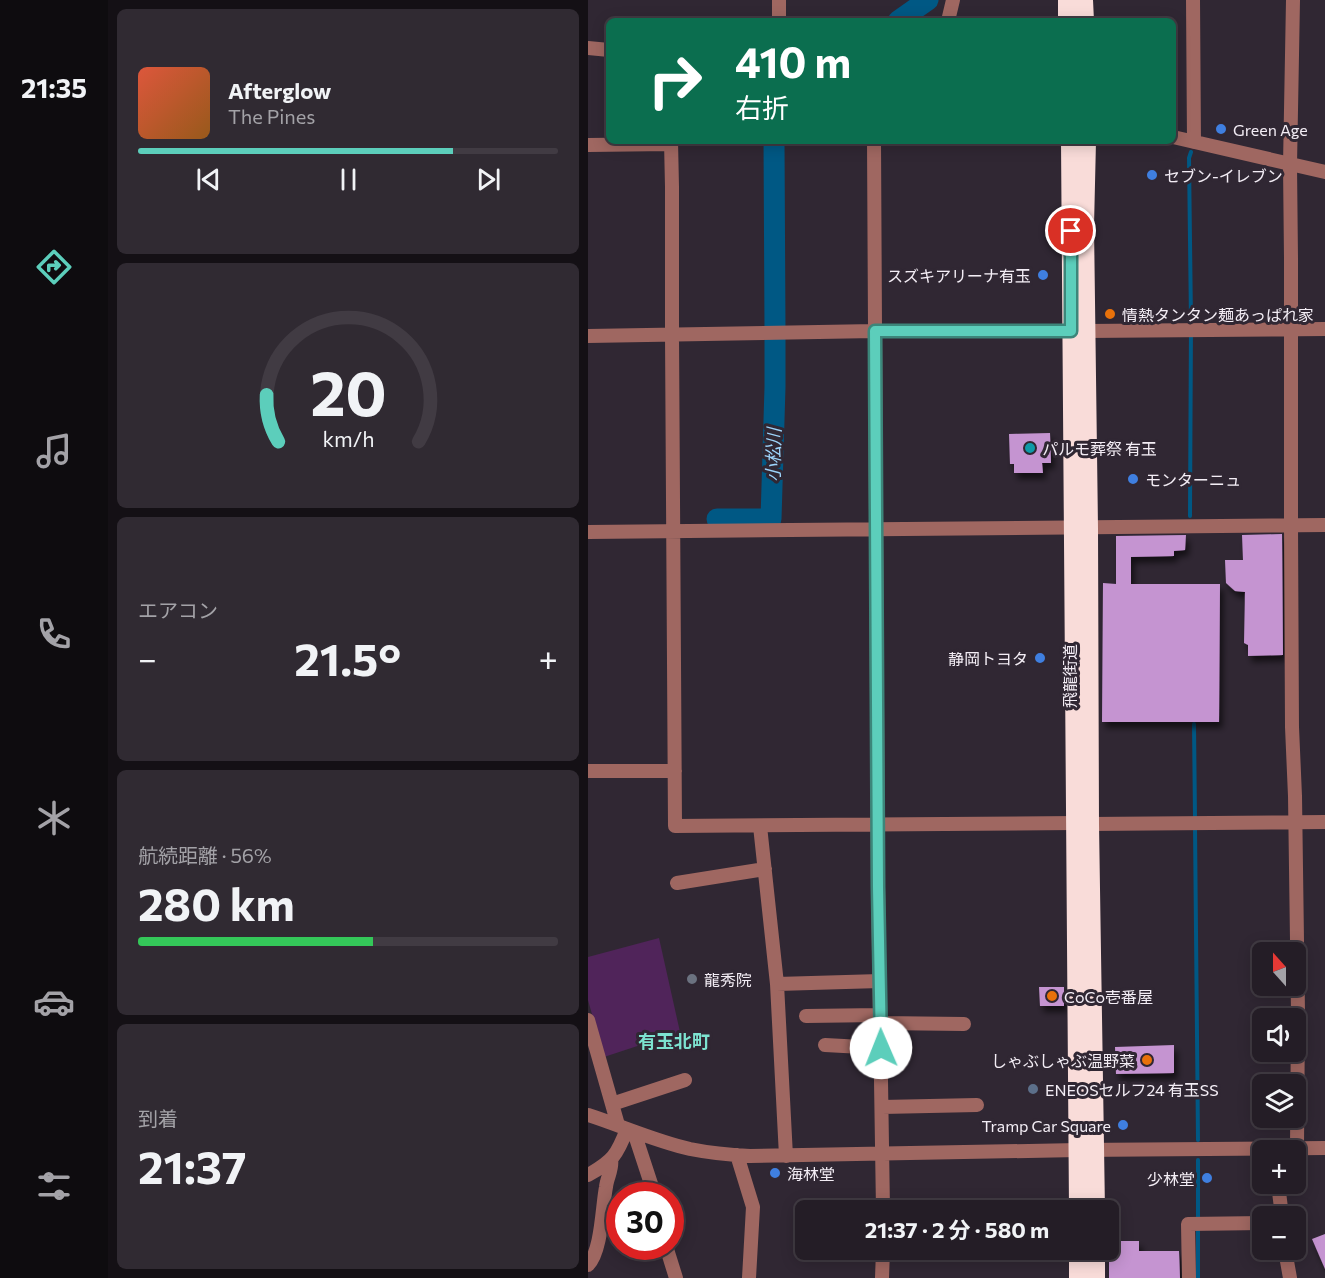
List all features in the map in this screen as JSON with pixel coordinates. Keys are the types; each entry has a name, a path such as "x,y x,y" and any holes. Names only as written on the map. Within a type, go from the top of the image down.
{"highway":[{"path":"1067,0 1067,18"},
{"path":"1084,0 1085,18"},
{"name":"飛龍街道","path":"1070,144 1078,331 1081,528 1086,1150 1079,1200"},
{"name":"飛龍街道","path":"1078,331 1085,226 1087,144"},
{"name":"飛龍街道","path":"1086,1150 1094,1200"},
{"path":"1078,1260 1078,1278"},
{"path":"1096,1260 1096,1278"}],"street":[{"path":"779,0 779,18"},
{"path":"949,18 953,0"},
{"path":"1193,0 1194,142"},
{"path":"1293,0 1290,165 1291,525 1292,727 1298,1013 1297,1140"},
{"path":"588,48 606,50"},
{"path":"1176,138 1325,172"},
{"path":"588,145 616,144"},
{"path":"671,144 675,826 1325,822"},
{"path":"874,144 883,1200"},
{"path":"588,336 875,331 1325,329"},
{"path":"588,532 1325,525"},
{"path":"588,771 675,771"},
{"path":"760,826 777,984 786,1156"},
{"path":"677,884 765,868"},
{"path":"777,984 880,981"},
{"path":"806,1016 964,1024"},
{"path":"588,1020 611,1100 649,1182"},
{"path":"825,1045 881,1048"},
{"path":"611,1100 685,1080"},
{"path":"611,1100 654,1082"},
{"path":"882,1107 977,1105"},
{"path":"588,1115 688,1148 736,1155 1252,1149"},
{"path":"588,1175 611,1159 619,1150 626,1129"},
{"path":"1306,1148 1325,1148"},
{"path":"736,1155 753,1207 749,1278"},
{"path":"588,1265 594,1255 606,1184 612,1165 611,1159"},
{"path":"1189,1278 1188,1224 1252,1222"},
{"path":"670,1260 676,1278"},
{"path":"882,1278 883,1260"},
{"path":"1287,1260 1290,1278"}],"shaded area":[{"path":"659,938 680,1032 604,1057 588,1000 588,957"}],"building":[{"name":"パルモ葬祭 有玉","path":"1050,433 1051,463 1042,463 1043,473 1014,473 1014,464 1010,464 1009,434"},
{"path":"1282,534 1283,655 1248,656 1248,645 1244,643 1245,592 1235,591 1226,583 1225,560 1243,560 1242,535"},
{"path":"1186,535 1185,550 1174,551 1174,556 1131,557 1131,584 1220,584 1219,722 1102,722 1103,583 1116,584 1116,536"},
{"name":"CoCo壱番屋","path":"1039,987 1064,987 1064,1006 1040,1006"},
{"path":"1174,1045 1174,1073 1116,1074 1115,1047"},
{"path":"1325,1234 1325,1269 1312,1239"},
{"path":"1119,1241 1139,1241 1139,1251 1179,1251 1180,1278 1109,1278 1109,1260 1119,1260"}],"waterway":[{"name":"小松川","path":"902,18 928,0"},
{"name":"小松川","path":"774,144 775,329"},
{"path":"1190,516 1189,158 1191,152"},
{"name":"小松川","path":"717,519 771,519 775,337"},
{"path":"1194,724 1195,818"},
{"path":"1195,827 1198,1140"},
{"path":"1198,1160 1198,1278"}],"place":[{"name":"Green Age","path":"1221,129"},
{"name":"セブン-イレブン","path":"1152,175"},
{"name":"スズキアリーナ有玉","path":"1043,275"},
{"name":"情熱タンタン麺あっぱれ家","path":"1110,314"},
{"name":"パルモ葬祭 有玉","path":"1030,448"},
{"name":"モンターニュ","path":"1133,479"},
{"name":"静岡トヨタ","path":"1040,658"},
{"name":"龍秀院","path":"692,979"},
{"name":"CoCo壱番屋","path":"1052,996"},
{"name":"しゃぶしゃぶ温野菜","path":"1147,1060"},
{"name":"ENEOSセルフ24 有玉SS","path":"1033,1089"},
{"name":"Tramp Car Square","path":"1123,1125"},
{"name":"海林堂","path":"775,1173"},
{"name":"少林堂","path":"1207,1178"}],"district":[{"name":"有玉北町","path":"674,1041"}],"route":[{"path":"881,1048 875,331 1071,331 1071,231"}]}
